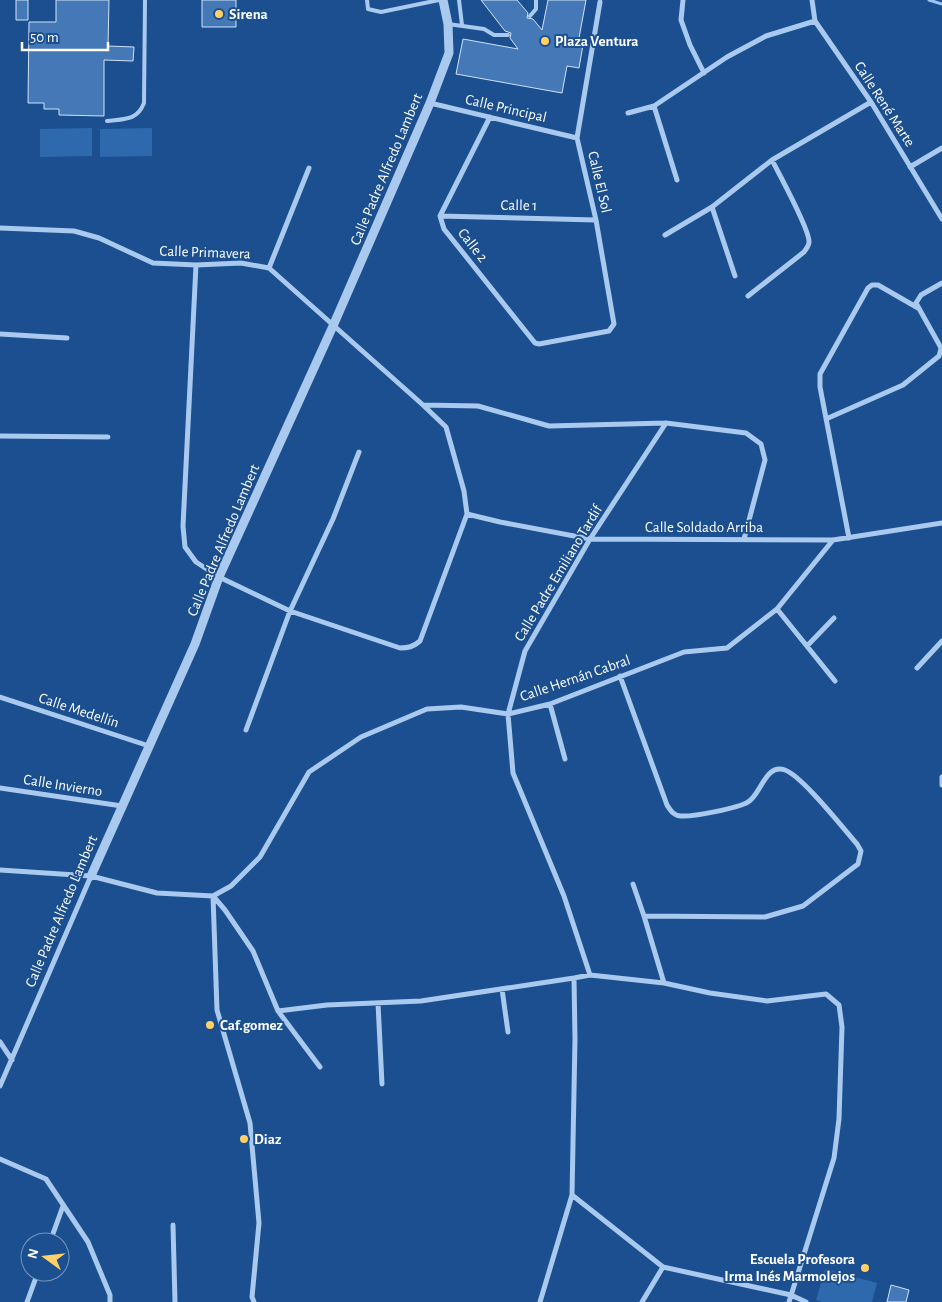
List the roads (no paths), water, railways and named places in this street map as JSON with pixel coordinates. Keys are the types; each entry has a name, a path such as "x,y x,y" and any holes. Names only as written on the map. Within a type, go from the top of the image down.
{"street":[{"name":"Calle Padre Alfredo Lambert","path":"0,1086 91,876 195,644 219,577 333,326 430,103 449,53 448,24 443,0"},
{"path":"683,0 681,20 690,45 704,73"},
{"name":"Calle René Marte","path":"812,0 815,22 871,102 942,220"},
{"name":"Calle El Sol","path":"574,339 609,332 614,324 596,220 577,138 600,2"},
{"path":"628,113 654,106 727,57 766,36 815,22"},
{"path":"665,235 712,206 772,160 871,102"},
{"name":"Calle Principal","path":"430,103 577,138"},
{"path":"654,106 677,180"},
{"path":"440,216 490,117"},
{"path":"910,167 942,148"},
{"path":"748,296 804,252 810,241 806,228 772,160"},
{"path":"269,268 309,168"},
{"path":"712,206 735,276"},
{"name":"Calle 1","path":"440,216 596,220"},
{"name":"Calle 2","path":"440,216 444,229 531,340 539,344 574,339"},
{"name":"Calle Primavera","path":"0,228 74,231 99,238 152,263 196,265 241,262 269,268 446,427 464,491 467,514"},
{"path":"196,265 183,526 185,547 196,562 219,577 290,611 400,648 408,648 420,641 467,514"},
{"path":"826,419 903,385 939,356 940,346 916,304 921,295 942,283"},
{"path":"849,538 820,387 820,374 868,288 872,285 878,284 918,308"},
{"path":"0,334 67,338"},
{"path":"423,405 478,406 549,426 666,423 746,433 761,444 765,460 744,539"},
{"name":"Calle Padre Emiliano Tardif","path":"590,975 564,896 513,773 508,714 525,651 590,539 666,423"},
{"path":"0,436 108,437"},
{"path":"246,730 290,611 333,519 360,452"},
{"name":"Calle Soldado Arriba","path":"467,514 590,539 833,540 942,523"},
{"name":"Calle Hernán Cabral","path":"213,896 231,886 260,857 309,772 361,737 428,709 461,707 508,714 550,704 684,652 727,648 777,609 833,540"},
{"path":"777,609 835,681"},
{"path":"807,646 834,618"},
{"path":"917,668 942,641"},
{"path":"620,676 667,805 673,814 680,816 689,815 748,803 757,794 764,779 774,770 784,769 797,777 857,844 861,851 858,864 803,906 788,911 765,917 644,916"},
{"name":"Calle Medellín","path":"0,697 149,746"},
{"path":"550,704 565,759"},
{"name":"Calle Invierno","path":"0,788 122,806"},
{"path":"0,870 91,876 157,893 213,896 253,951 278,1011 320,1066"},
{"path":"633,884 664,983"},
{"path":"213,896 217,1010 250,1122 259,1224 252,1297 254,1302"},
{"path":"278,1011 327,1005 421,1001 590,975 664,983 710,993 767,1001 826,994 839,1005 842,1027 839,1120 834,1158 789,1302"},
{"path":"540,1302 572,1195 576,1039 574,978"},
{"path":"502,989 508,1032"},
{"path":"378,1003 382,1084"},
{"path":"0,1042 12,1060"},
{"path":"0,1159 46,1179 88,1242 110,1295 110,1302"},
{"path":"572,1195 664,1267 791,1295 806,1302"},
{"path":"54,1232 63,1206"},
{"path":"173,1225 175,1302"},
{"path":"642,1302 664,1267"},
{"path":"27,1302 34,1282"}],"lane":[{"path":"107,121 133,117 140,112 144,103 145,0"},
{"path":"367,0 368,9 381,12 439,0"},
{"path":"459,0 462,25"},
{"path":"530,16 536,9 536,0"},
{"path":"448,24 484,29 494,35 508,35"}],"waterway":[{"path":"929,0 942,4"}],"place":[{"name":"Sirena","path":"219,14"},
{"name":"Plaza Ventura","path":"545,41"},
{"name":"Caf.gomez","path":"210,1025"},
{"name":"Diaz","path":"244,1139"},
{"name":"Escuela Profesora Irma Inés Marmolejos","path":"865,1268"}]}
